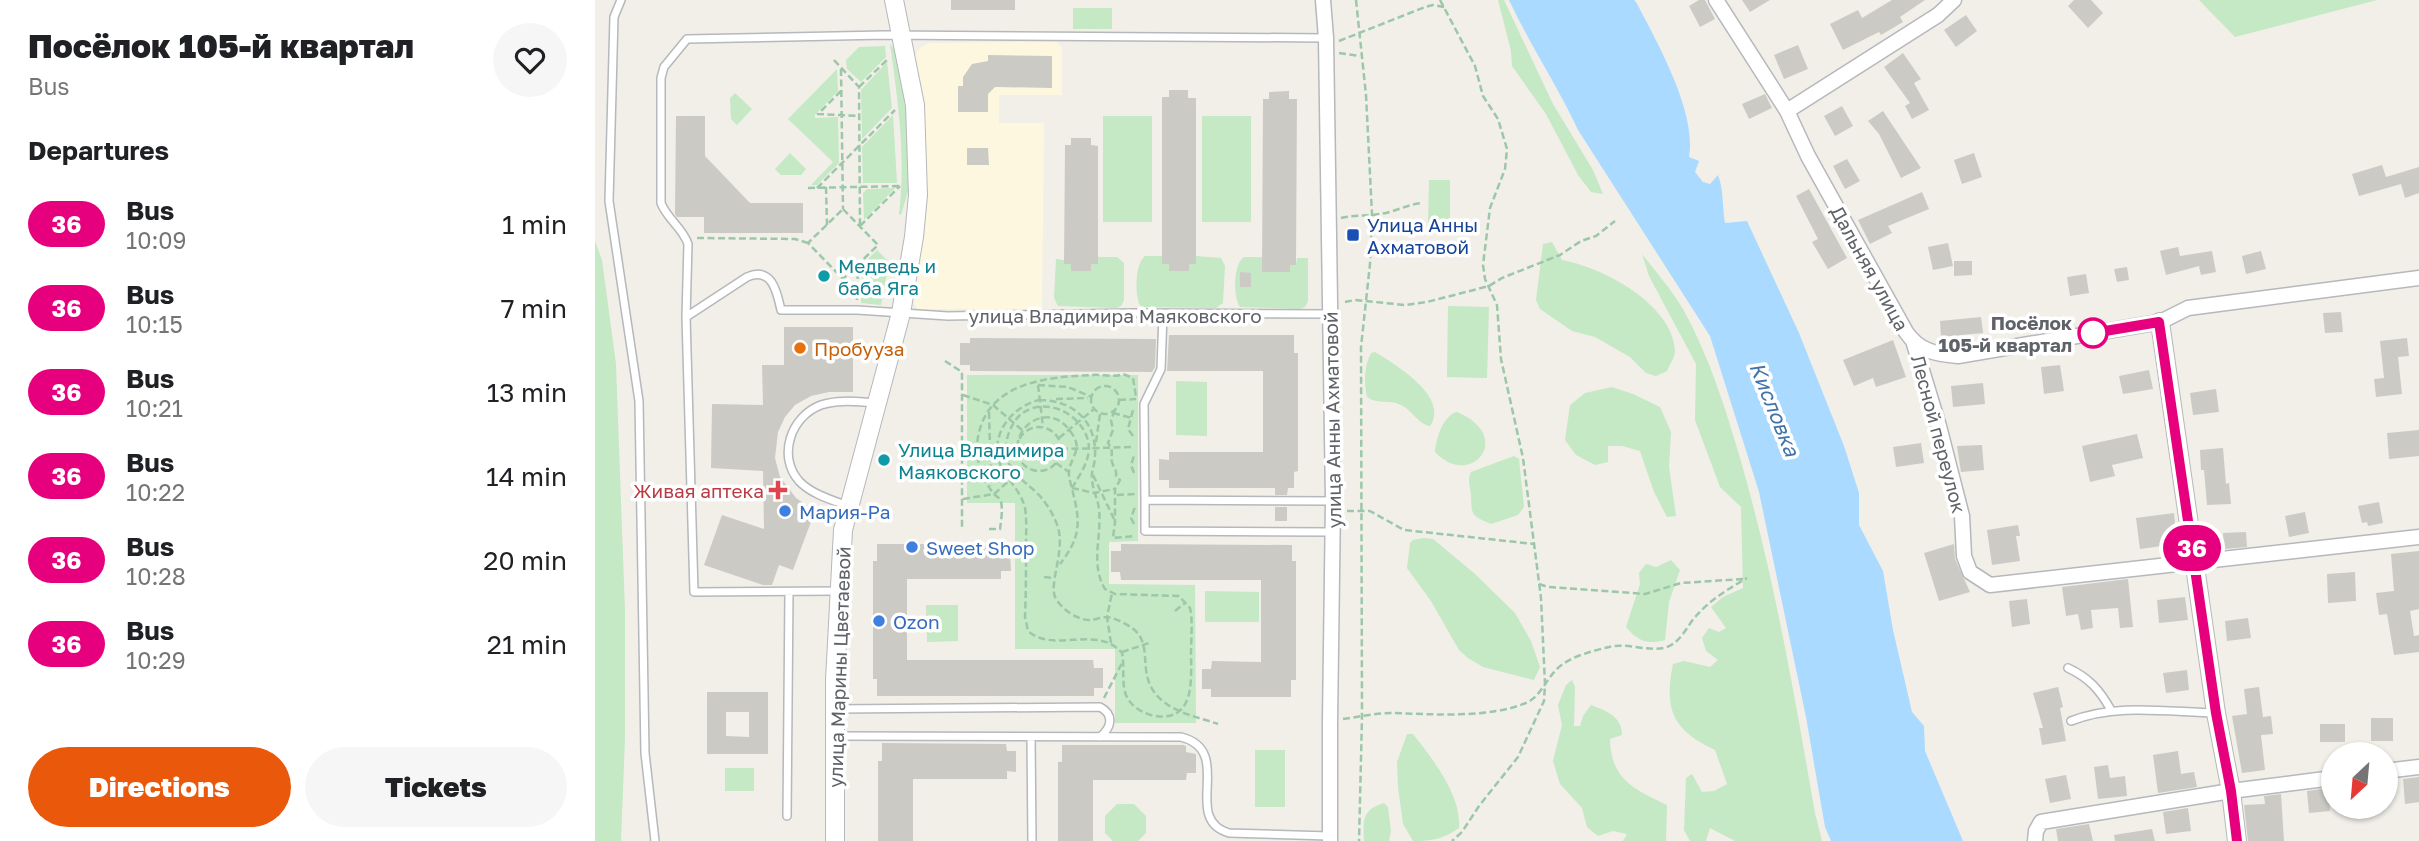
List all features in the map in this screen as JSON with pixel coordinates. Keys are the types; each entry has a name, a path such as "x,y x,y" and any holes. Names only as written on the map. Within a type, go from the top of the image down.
{"street":[{"name":"улица Марины Цветаевой","path":"835,841 835,709 840,555 848,506 901,313 915,237 919,154 915,105 894,0"},
{"name":"улица Анны Ахматовой","path":"1323,0 1326,45 1333,506 1330,839"},
{"name":"Дальняя улица","path":"1716,0 1787,111 1808,156 1914,344 1926,351 1958,356 2159,322 2188,308 2419,278"},
{"path":"1787,111 1938,15 1954,0"},
{"path":"2159,322 2237,841"},
{"name":"Лесной переулок","path":"1914,344 1962,516 1964,556 1970,572 1990,585 2419,537"},
{"path":"2398,769 2419,767"},
{"path":"2035,841 2041,822 2231,791 2321,780"}],"lane":[{"path":"621,0 614,17 609,201 639,401 644,739 655,841"},
{"path":"839,591 694,592 686,317 688,244 668,217 661,198 661,73 683,42 693,38 902,35 1326,45"},
{"name":"улица Владимира Маяковского","path":"686,317 747,277 759,274 774,284 781,310 857,310 948,316 1163,314 1330,308"},
{"path":"1163,314 1161,369 1144,404 1145,531 1333,532"},
{"path":"848,506 813,492 800,483 787,455 789,440 795,426 819,406 836,401 877,402"},
{"path":"1145,497 1333,506"},
{"path":"787,817 789,592"},
{"path":"2068,668 2087,677 2100,690 2111,710"},
{"path":"835,709 1100,707 1110,720 1107,731 1100,737"},
{"path":"2071,721 2088,714 2111,710 2216,713"},
{"path":"835,736 1181,737 1199,744 1205,752 1208,812 1212,823 1220,830 1230,833 1330,839"},
{"path":"1031,737 1032,841"}],"path":[{"path":"1356,0 1366,95 1372,214 1370,264 1361,347 1362,717 1359,841"},
{"path":"1440,0 1475,66 1483,96 1498,119 1507,149 1505,169 1490,208 1483,265 1485,279 1497,305 1501,359 1523,458 1539,584 1545,684 1544,701 1518,757 1453,841"},
{"path":"1326,45 1425,7 1444,7"},
{"path":"1326,45 1360,56"},
{"path":"859,87 889,57"},
{"path":"834,60 859,87 860,227"},
{"path":"686,238 795,239 808,243 843,279 878,245 843,209 841,67"},
{"path":"841,91 818,114 859,116"},
{"path":"817,188 895,110"},
{"path":"807,188 900,186 860,227"},
{"path":"826,187 827,225"},
{"path":"1329,221 1355,215 1390,212 1411,204 1423,203"},
{"path":"808,243 843,209"},
{"path":"1330,308 1366,301 1405,305 1427,302 1489,286 1502,278 1560,255 1581,241 1596,236 1615,221"},
{"path":"857,265 857,310"},
{"path":"945,361 962,372 962,529"},
{"path":"1106,374 1106,386"},
{"path":"989,529 1000,529 1001,504 981,471 977,445 979,430 993,405 1008,391 1038,383 1106,374 1114,377 1123,374 1131,376 1136,399 1128,429 1133,436 1136,453 1131,465 1135,479"},
{"path":"1038,383 1068,387 1092,397"},
{"path":"1038,383 1043,427"},
{"path":"1094,409 1092,397 1097,388 1106,386 1115,390 1119,400 1111,420 1112,430 1108,439 1113,452 1112,461 1117,471 1116,476 1120,480 1115,489 1113,538 1132,537 1145,531"},
{"path":"962,394 993,405 1023,431"},
{"path":"1092,397 1039,400 1022,406 1008,418 1000,433 1000,461 1018,489 1026,517 1025,617 1028,631 1045,639 1094,639 1111,643 1122,653 1128,700 1136,708 1155,716 1172,714 1188,701 1191,687 1191,615 1186,602 1179,596 1112,593 1102,585 1098,569 1099,508 1092,472 1100,412"},
{"path":"1119,400 1136,399"},
{"path":"1039,400 1067,404 1084,417 1093,435 1095,448"},
{"path":"1058,567 1058,524 1049,506 1009,466 1006,449 1009,432 1020,415 1040,407 1061,410 1079,422 1084,429 1089,448 1084,467 1072,488"},
{"path":"1094,409 1107,413 1114,411 1132,418"},
{"path":"1058,438 1094,409"},
{"path":"989,412 991,489"},
{"path":"1023,431 1043,427 1054,433 1061,449 1056,463 1045,470 1032,470 1021,462 1017,440 1023,431 1035,419 1057,421 1070,429 1075,439 1077,449 1069,472 1079,519 1078,530 1075,542 1054,578 1053,592 1057,601 1070,613 1086,620 1107,617 1134,629 1144,645 1145,674 1151,689 1165,703 1178,710 1218,724"},
{"path":"1061,449 1144,447"},
{"path":"998,449 1017,449"},
{"path":"1056,463 1069,472"},
{"path":"962,499 993,494 1026,466"},
{"path":"1092,472 1115,522"},
{"path":"1072,488 1094,493 1115,489"},
{"path":"1132,537 1135,528 1131,518 1134,489"},
{"path":"1115,495 1145,497"},
{"path":"1333,506 1376,514 1404,530 1534,544"},
{"path":"1044,577 1054,578"},
{"path":"1330,721 1385,713 1425,715 1480,712 1529,701 1558,668 1575,658 1612,646 1630,645 1657,649 1668,647 1678,640 1696,615 1720,594 1747,578 1681,583 1645,594 1548,587 1539,584"},
{"path":"1111,643 1107,617 1112,593"},
{"path":"1175,611 1186,602"},
{"path":"1122,653 1152,642"},
{"path":"1100,707 1123,660"}],"shaded area":[{"path":"1057,42 1062,48 1062,95 999,95 999,123 1044,123 1042,309 918,309 912,301 915,56 920,48 929,43"}],"green space":[{"path":"1498,0 1504,0 1553,104 1593,170 1603,194 1591,192 1578,175 1546,114 1512,66 1511,51"},
{"path":"2199,0 2377,0 2235,37"},
{"path":"1073,8 1112,8 1112,29 1073,29"},
{"path":"890,44 898,54 908,130 910,185 901,215 900,129"},
{"path":"885,46 886,57 861,82 847,69 846,60 859,47"},
{"path":"887,62 892,108 862,139 861,90"},
{"path":"837,69 838,91 815,118 838,117 839,163 817,185 811,185 833,162 788,119"},
{"path":"735,93 752,109 737,125 731,119 730,98"},
{"path":"893,115 897,183 863,183 862,147"},
{"path":"1103,116 1152,116 1152,222 1103,222"},
{"path":"1202,116 1251,116 1251,222 1202,222"},
{"path":"790,153 806,169 801,175 781,175 775,169"},
{"path":"1429,180 1450,180 1450,224 1428,224"},
{"path":"895,188 864,220 863,193 867,189"},
{"path":"595,241 602,260 616,364 625,611 625,738 621,841 595,841"},
{"path":"1552,242 1562,260 1615,279 1649,303 1671,334 1675,351 1667,371 1656,376 1646,373 1630,357 1595,337 1572,331 1540,309 1536,300 1543,244"},
{"path":"877,250 889,262 881,305 861,303 863,264"},
{"path":"1642,254 1674,295 1701,345 1734,439 1773,590 1822,841 1735,841 1710,828 1706,841 1690,841 1684,830 1686,778 1692,774 1702,792 1714,791 1727,784 1715,750 1680,726 1671,706 1670,680 1673,664 1684,661 1710,667 1718,660 1706,651 1702,638 1709,628 1719,632 1726,628 1711,607 1723,597 1743,588 1741,507 1720,487 1695,420 1696,364 1649,276"},
{"path":"1145,256 1162,256 1169,264 1189,271 1189,264 1196,264 1196,256 1221,258 1225,266 1223,303 1216,308 1141,307 1137,296 1137,280 1139,266"},
{"path":"1098,257 1117,257 1124,263 1124,300 1121,306 1058,306 1054,298 1056,259 1091,271 1091,264 1098,263"},
{"path":"1244,257 1263,257 1270,272 1289,272 1290,265 1296,265 1297,258 1308,258 1308,301 1305,307 1240,307 1235,281 1238,266"},
{"path":"1448,306 1489,307 1487,378 1447,377"},
{"path":"1375,352 1407,373 1427,393 1433,404 1434,415 1430,426 1422,423 1401,405 1367,397 1366,369 1371,353"},
{"path":"967,375 1138,375 1138,541 1109,542 1109,584 1195,585 1196,723 1115,723 1115,649 1015,649 1015,503 967,503"},
{"path":"1176,381 1207,382 1207,436 1176,435"},
{"path":"1612,387 1660,407 1671,432 1669,467 1676,516 1667,517 1654,492 1640,451 1622,446 1608,446 1608,462 1595,465 1576,455 1565,440 1570,405 1585,393"},
{"path":"1457,412 1474,422 1483,434 1485,446 1481,456 1473,463 1461,465 1448,462 1435,452 1444,423"},
{"path":"1514,456 1519,459 1524,507 1518,515 1491,524 1473,514 1469,483 1471,472"},
{"path":"1423,538 1433,539 1475,574 1515,613 1531,641 1540,667 1534,680 1483,667 1459,650 1431,601 1407,568 1410,543"},
{"path":"1671,560 1680,570 1669,602 1665,640 1643,641 1626,627 1640,584 1639,573 1646,564 1656,567"},
{"path":"1205,591 1259,592 1259,622 1205,622"},
{"path":"926,605 958,605 958,641 927,642"},
{"path":"1572,680 1575,687 1574,726 1580,726 1591,705 1616,719 1622,735 1610,739 1615,764 1620,774 1635,788 1667,805 1666,841 1623,841 1627,834 1613,831 1598,836 1587,827 1582,808 1560,784 1553,761 1562,725 1558,705 1566,685"},
{"path":"1407,734 1413,734 1429,754 1456,803 1459,828 1437,839 1413,841 1403,824 1397,762"},
{"path":"1255,750 1285,750 1285,807 1255,807"},
{"path":"725,768 754,768 754,791 725,791"},
{"path":"1384,803 1388,807 1391,831 1389,841 1364,841 1365,817 1371,809"},
{"path":"1117,804 1134,804 1146,816 1146,833 1138,841 1113,841 1105,833 1105,816"}],"water":[{"name":"Кисловка","path":"1509,0 1636,2 1664,57 1681,99 1690,139 1689,157 1699,161 1695,172 1703,182 1710,184 1718,175 1725,223 1747,221 1799,333 1844,446 1859,493 1859,525 1883,571 1912,712 1924,726 1925,751 1963,841 1831,841 1825,827 1806,717 1759,492 1710,336 1578,130"}],"building":[{"path":"951,0 1015,0 1015,10 951,10"},
{"path":"1699,0 1705,0 1715,19 1700,27 1689,6"},
{"path":"1742,0 1770,0 1750,12"},
{"path":"1892,0 1925,0 1900,17 1903,22 1881,35 1879,32 1843,50 1830,24 1858,10 1862,18"},
{"path":"2074,0 2091,0 2103,13 2088,28 2068,6"},
{"path":"1966,15 1977,31 1956,47 1944,30"},
{"path":"1798,45 1808,69 1784,79 1774,55"},
{"path":"1903,53 1921,79 1914,83 1929,110 1912,119 1905,106 1910,103 1884,67"},
{"path":"988,55 1052,56 1052,88 995,87 988,94 988,112 958,112 958,86 963,86 963,77 972,64 988,61"},
{"path":"1169,90 1188,90 1188,98 1196,98 1196,264 1189,264 1189,271 1169,271 1169,264 1162,264 1162,97 1169,97"},
{"path":"1289,91 1289,99 1297,99 1296,265 1290,265 1290,272 1262,272 1263,99 1269,99 1269,92"},
{"path":"1765,94 1772,108 1749,119 1742,104"},
{"path":"1842,106 1853,126 1835,136 1824,116"},
{"path":"1883,111 1921,168 1901,178 1879,134 1868,121"},
{"path":"676,116 705,116 705,156 750,203 803,203 803,233 704,233 704,217 677,217"},
{"path":"1071,138 1091,138 1091,145 1098,146 1098,264 1091,264 1091,271 1071,271 1071,264 1064,264 1065,145 1071,145"},
{"path":"967,148 988,148 989,165 967,165"},
{"path":"1974,153 1982,177 1962,184 1954,160"},
{"path":"1847,159 1860,181 1845,189 1833,166"},
{"path":"2382,165 2386,177 2419,167 2419,193 2405,198 2401,184 2359,196 2352,174"},
{"path":"1809,189 1847,258 1828,269 1812,242 1818,239 1796,196"},
{"path":"1922,192 1929,209 1888,226 1892,233 1870,244 1858,220"},
{"path":"1948,243 1953,266 1933,270 1928,247"},
{"path":"2178,247 2180,256 2212,251 2216,272 2201,275 2199,266 2166,275 2160,251"},
{"path":"2261,251 2266,269 2246,274 2242,256"},
{"path":"1954,261 1972,261 1972,275 1954,276"},
{"path":"2127,267 2129,280 2117,282 2114,269"},
{"path":"1240,272 1251,273 1251,287 1240,287"},
{"path":"2086,274 2089,293 2070,296 2067,277"},
{"path":"2341,312 2343,332 2325,333 2323,313"},
{"path":"1981,317 1983,333 1941,337 1940,321"},
{"path":"784,327 853,327 853,392 829,392 811,396 795,405 778,432 775,458 780,477 796,498 815,511 793,570 779,565 772,585 763,585 704,565 722,515 764,529 763,471 711,468 712,404 763,405 762,365 784,365"},
{"path":"1169,335 1294,335 1294,353 1298,353 1298,471 1294,472 1294,488 1288,488 1287,495 1275,495 1275,488 1169,488 1169,480 1159,480 1159,459 1169,460 1169,452 1263,452 1263,371 1167,371"},
{"path":"970,338 1156,339 1155,367 1152,372 970,371 970,365 960,365 960,343 970,343"},
{"path":"2407,338 2409,356 2398,357 2402,394 2376,397 2374,379 2384,378 2380,341"},
{"path":"1893,340 1906,377 1876,387 1873,378 1854,386 1843,360"},
{"path":"2060,365 2064,391 2044,394 2041,367"},
{"path":"2149,370 2153,389 2123,394 2119,376"},
{"path":"1983,383 1985,404 1953,407 1951,386"},
{"path":"2216,389 2219,412 2193,415 2190,393"},
{"path":"2419,430 2419,456 2389,459 2387,433"},
{"path":"2137,434 2143,458 2112,465 2115,476 2090,482 2082,446"},
{"path":"1921,443 1924,463 1896,467 1893,447"},
{"path":"1982,445 1984,470 1961,472 1957,446"},
{"path":"2223,448 2226,484 2229,483 2231,504 2207,505 2200,450"},
{"path":"2379,502 2383,523 2368,526 2367,522 2362,523 2358,506"},
{"path":"1275,507 1287,507 1287,521 1275,521"},
{"path":"2305,512 2309,533 2289,537 2285,516"},
{"path":"2174,513 2177,544 2140,549 2136,518"},
{"path":"2018,525 2020,536 2016,536 2020,561 1992,565 1987,530"},
{"path":"2246,532 2247,547 2224,549 2223,533"},
{"path":"877,544 1001,544 1001,551 1010,551 1011,571 1001,571 1001,579 907,579 907,660 1093,660 1094,668 1103,668 1103,688 1094,688 1094,696 877,696 877,679 873,679 873,561 877,561"},
{"path":"1121,544 1292,545 1292,561 1296,561 1296,680 1291,680 1291,697 1211,697 1211,689 1202,689 1202,669 1211,669 1212,661 1261,662 1261,580 1121,580 1120,572 1111,572 1111,551 1121,551"},
{"path":"1954,544 1955,559 1970,592 1939,601 1924,553"},
{"path":"2419,551 2419,609 2410,611 2414,636 2419,635 2419,652 2394,655 2387,614 2379,615 2376,593 2394,591 2391,554"},
{"path":"2355,572 2356,601 2328,603 2327,574"},
{"path":"2128,579 2133,627 2120,628 2118,608 2091,610 2093,628 2081,630 2078,614 2066,616 2062,587"},
{"path":"2185,597 2188,620 2159,623 2157,600"},
{"path":"2027,599 2030,624 2012,627 2009,601"},
{"path":"2248,618 2251,638 2227,641 2225,621"},
{"path":"2187,670 2189,690 2166,693 2163,673"},
{"path":"2058,687 2066,741 2042,745 2039,728 2043,728 2033,693"},
{"path":"2259,687 2263,717 2271,716 2273,734 2261,735 2265,770 2242,773 2232,716 2247,714 2244,689"},
{"path":"707,692 768,692 768,754 707,754","holes":["726,712 749,712 749,737 726,736"]},
{"path":"2371,718 2393,718 2393,741 2371,741"},
{"path":"2320,724 2345,724 2345,742 2320,742"},
{"path":"882,743 1006,744 1007,751 1016,751 1016,772 1007,771 1007,779 913,779 913,841 878,841 878,761 882,761"},
{"path":"1062,745 1183,745 1186,746 1186,752 1196,754 1196,773 1187,773 1186,780 1093,780 1093,841 1058,841 1058,762 1062,762"},
{"path":"2178,751 2181,774 2194,772 2197,787 2158,793 2153,755"},
{"path":"2108,765 2110,778 2125,776 2127,796 2098,799 2094,767"},
{"path":"2066,775 2071,799 2050,803 2045,779"},
{"path":"2419,777 2419,802 2405,804 2403,779"},
{"path":"2321,789 2321,812 2309,813 2307,791"},
{"path":"2281,794 2284,841 2248,841 2244,805 2265,804 2264,796"},
{"path":"2188,808 2191,831 2166,834 2163,812"},
{"path":"2089,824 2093,841 2058,841 2056,829"},
{"path":"2152,829 2155,841 2115,841 2114,835"}],"bus line":[{"name":"36","path":"2093,333 2159,322 2237,841"}],"place":[{"name":"Улица Анны Ахматовой","path":"1353,235"},
{"name":"Медведь и баба Яга","path":"824,276"},
{"name":"Посёлок 105-й квартал","path":"2093,333"},
{"name":"Пробууза","path":"800,348"},
{"name":"Улица Владимира Маяковского","path":"884,460"},
{"name":"Живая аптека","path":"778,490"},
{"name":"Мария-Ра","path":"785,511"},
{"name":"Sweet Shop","path":"912,547"},
{"name":"Ozon","path":"879,621"}]}
